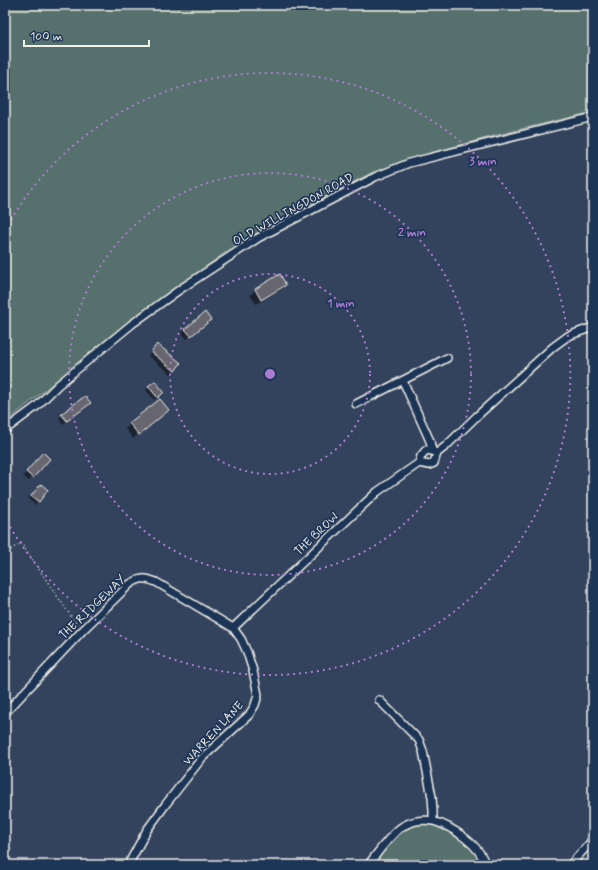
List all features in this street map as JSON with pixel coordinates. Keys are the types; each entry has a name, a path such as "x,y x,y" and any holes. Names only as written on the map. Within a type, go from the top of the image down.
{"street":[{"name":"OLD WILLINGDON ROAD","path":"5,430 37,406 58,385 132,324 179,290 258,238 375,177 409,162 593,117"},
{"name":"THE BROW","path":"233,628 377,492 419,463 421,456 426,450 434,452 446,446 554,347 568,336 593,327"},
{"path":"356,404 447,358"},
{"path":"403,381 434,452"},
{"name":"THE BROW","path":"419,463 429,465 434,463 434,452"},
{"name":"THE RIDGEWAY","path":"5,713 82,631 130,584 138,579 146,579 156,582 233,628"},
{"name":"WARREN LANE","path":"128,865 147,830 202,758 249,715 255,705 258,696 253,671 241,639 233,628"},
{"path":"379,700 419,740 423,751 432,797 433,821"},
{"path":"368,865 390,838 402,827 412,822 423,820 433,821 458,832 480,852 485,865"},
{"path":"570,865 590,843 593,837"}],"path":[{"path":"5,549 7,552 21,543 82,631"}],"green space":[{"path":"5,5 593,5 593,112 430,153 373,172 290,215 229,250 114,333 5,423"},
{"path":"421,823 435,825 448,830 463,839 477,852 482,865 373,865 395,837 407,828"}],"building":[{"path":"280,274 286,285 261,300 255,289"},
{"path":"205,312 211,320 191,336 185,329"},
{"path":"157,344 181,363 175,371 151,352"},
{"path":"155,381 164,392 158,398 148,386"},
{"path":"85,396 91,403 67,421 61,414"},
{"path":"160,399 169,410 139,435 129,423"},
{"path":"43,452 50,459 33,478 26,472"},
{"path":"41,484 48,490 39,502 31,496"}]}
